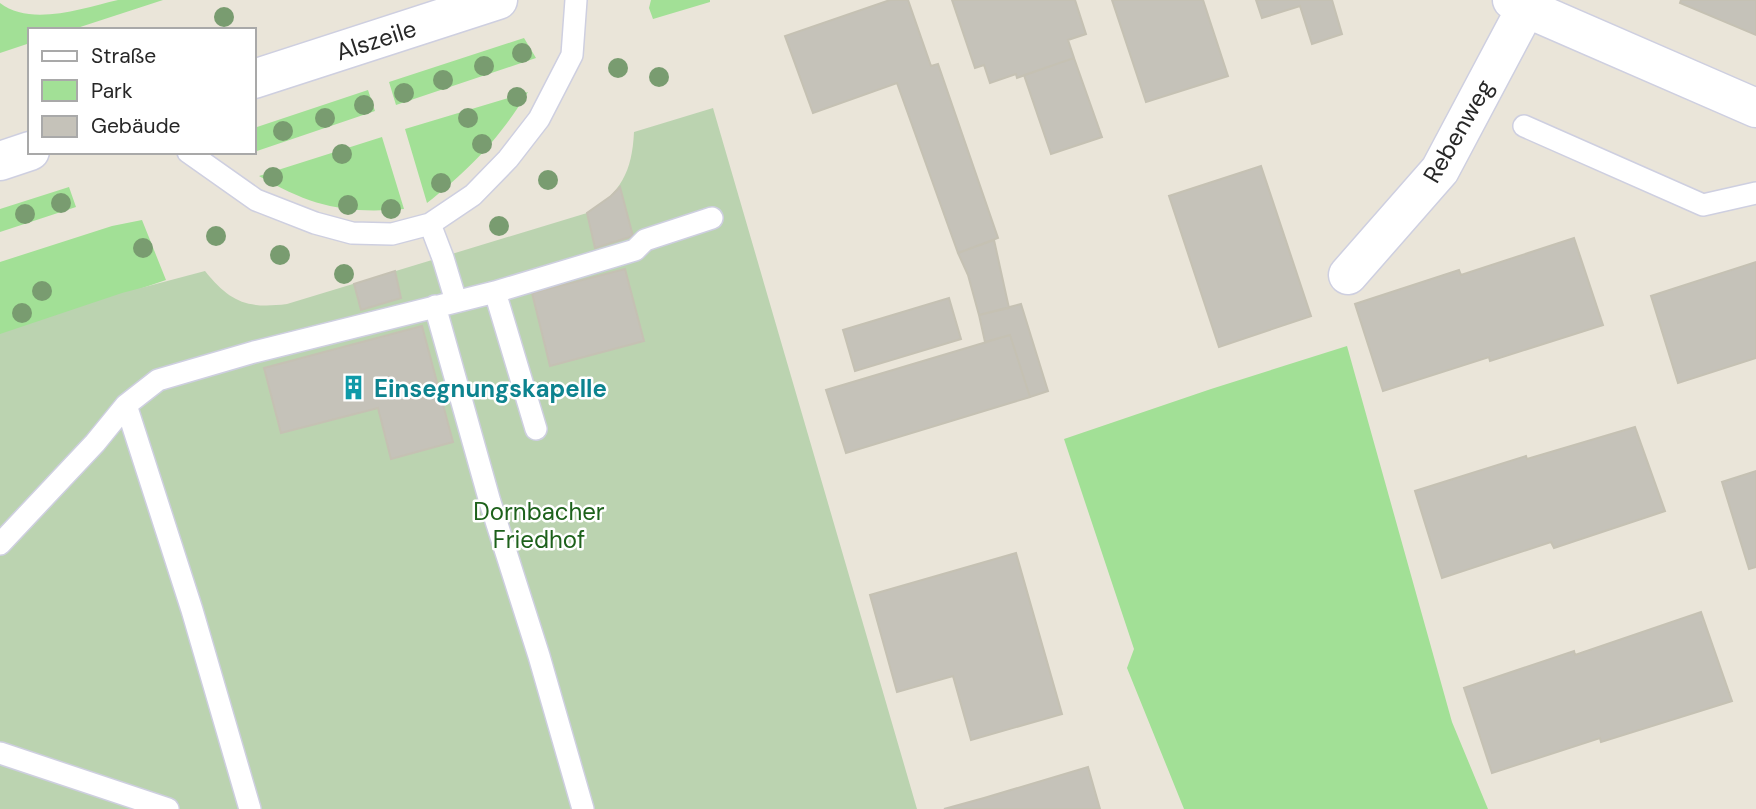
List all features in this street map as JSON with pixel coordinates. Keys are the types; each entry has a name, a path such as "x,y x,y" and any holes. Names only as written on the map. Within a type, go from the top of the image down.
{"street":[{"name":"Alszeile","path":"256,78 498,0"},
{"path":"1519,4 1756,108"},
{"name":"Rebenweg","path":"1348,275 1440,170 1519,4"},
{"path":"0,161 28,152"}],"lane":[{"path":"191,154 256,200 315,223 352,233 392,234 430,224 473,195 508,159 539,118 572,55 576,0"},
{"path":"1524,126 1703,205 1756,193"},
{"path":"0,544 127,405 158,380 254,352 495,292 635,250 645,240 712,218"},
{"path":"430,224 456,301"},
{"path":"495,292 536,429"},
{"path":"435,306 490,502 539,656 583,809"},
{"path":"127,405 192,610 250,809"},
{"path":"0,754 168,809"}],"green space":[{"path":"118,0 163,0 77,28 28,28 28,44 0,53 0,3 27,14 73,11"},
{"path":"651,0 710,2 653,19 649,8"},
{"path":"524,38 536,58 396,105 389,82"},
{"path":"368,90 375,111 256,151 256,127"},
{"path":"528,92 506,125 483,152 427,203 405,129"},
{"name":"Dornbacher Friedhof","path":"713,108 917,809 0,809 0,334 122,293 205,271 223,290 240,301 261,305 287,304 587,213 608,198 622,180 631,159 634,132"},
{"path":"382,137 404,209 363,210 328,206 295,195 259,176"},
{"path":"69,187 76,207 0,232 0,209"},
{"path":"142,220 166,280 0,336 0,262 112,226"},
{"path":"1347,346 1452,722 1488,809 1184,809 1127,668 1134,649 1064,439"}],"building":[{"path":"890,0 908,0 931,66 938,64 998,238 958,253 897,83 813,113 785,36"},
{"path":"952,0 1075,0 1086,34 1068,40 1074,58 1017,78 1016,74 990,83 984,65 975,68"},
{"path":"1112,0 1203,0 1228,76 1146,102"},
{"path":"1256,0 1332,0 1342,34 1312,44 1300,6 1262,18"},
{"path":"1681,0 1756,0 1756,35 1680,3"},
{"path":"1074,58 1102,137 1051,154 1024,75"},
{"path":"1261,166 1311,316 1219,347 1169,196"},
{"path":"620,187 633,236 595,248 587,213"},
{"path":"1574,238 1603,325 1490,361 1489,357 1383,391 1355,304 1459,270 1461,275"},
{"path":"994,240 1009,308 979,315 968,275 958,253"},
{"path":"1756,262 1756,358 1678,383 1651,296"},
{"path":"625,269 644,341 550,366 532,293"},
{"path":"395,271 401,298 361,310 354,284"},
{"path":"949,298 961,339 855,371 843,330"},
{"path":"1021,304 1048,391 1030,397 1010,335 985,342 979,315"},
{"name":"Einsegnungskapelle","path":"422,326 453,442 391,459 378,408 281,433 264,368"},
{"path":"1010,335 1030,397 846,453 826,390"},
{"path":"1635,427 1665,511 1554,548 1551,542 1442,578 1415,491 1526,456 1527,459"},
{"path":"1756,471 1756,567 1749,569 1722,482"},
{"path":"1016,553 1062,714 971,740 953,676 897,692 870,595"},
{"path":"1701,612 1732,701 1601,742 1600,738 1492,773 1464,688 1574,651 1575,655"},
{"path":"1088,767 1100,809 944,809 984,798"}],"place":[{"name":"Einsegnungskapelle","path":"354,388"}]}
